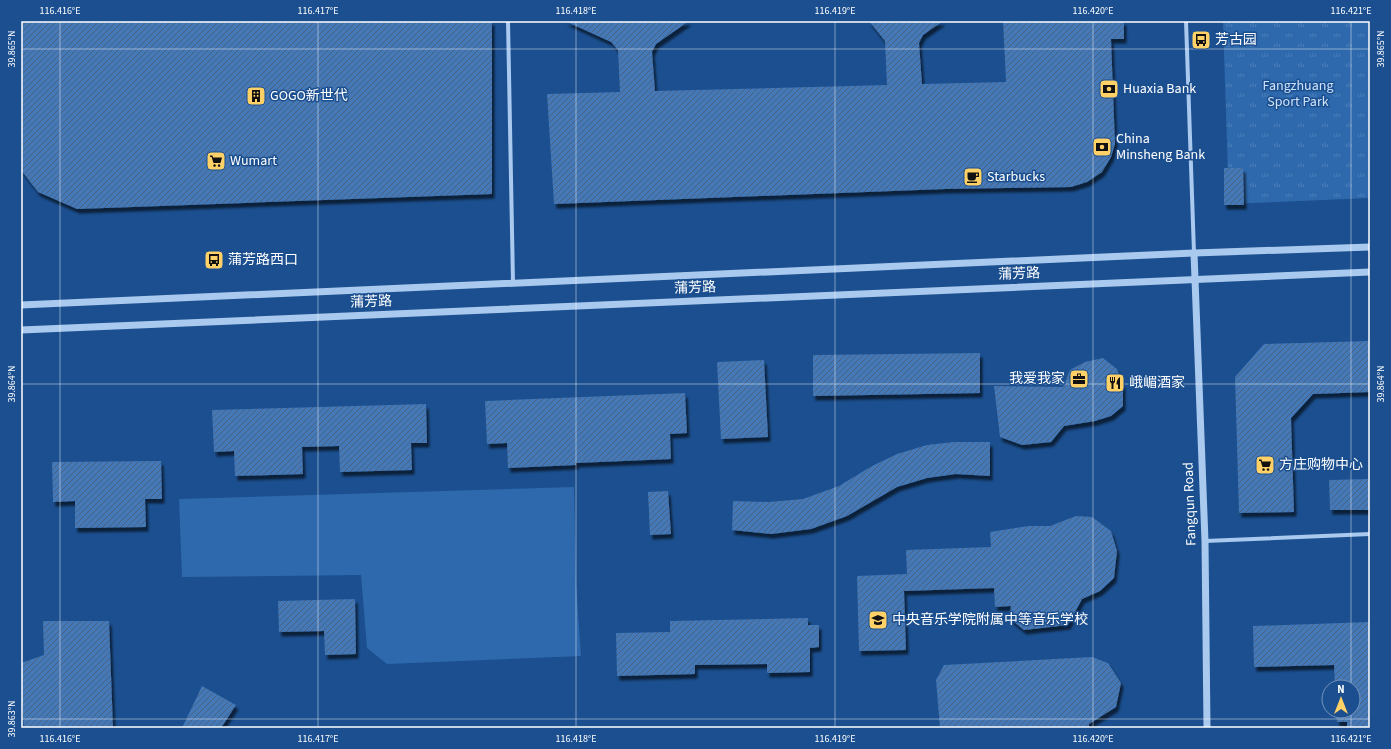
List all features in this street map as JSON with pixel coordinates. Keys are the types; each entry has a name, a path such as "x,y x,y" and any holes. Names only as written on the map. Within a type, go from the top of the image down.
{"street":[{"path":"508,21 513,283"},
{"path":"1186,21 1194,253"},
{"name":"蒲芳路","path":"21,305 1194,253 1370,247"},
{"name":"Fangqun Road","path":"1194,253 1205,541 1207,728"},
{"name":"蒲芳路","path":"21,330 1370,272"},
{"path":"1205,541 1370,534"}],"green space":[{"name":"Fangzhuang Sport Park","path":"1223,21 1370,21 1370,198 1229,204"},
{"path":"574,487 576,583 581,656 387,664 367,648 361,575 182,577 179,499"}],"building":[{"name":"GOGO新世代","path":"21,21 492,21 492,194 77,209 38,192 21,170"},
{"path":"565,21 689,21 656,44 652,52 655,91 887,85 885,41 869,21 943,21 923,35 919,43 922,84 1006,82 1003,21 1124,21 1124,39 1111,39 1115,144 1111,157 1102,172 1087,182 1071,187 945,189 554,204 547,94 620,92 618,50 611,42"},
{"path":"1224,168 1243,168 1244,205 1224,205"},
{"name":"方庄购物中心","path":"1370,341 1370,392 1313,394 1291,418 1294,512 1239,513 1235,377 1264,344"},
{"path":"980,353 980,393 813,396 813,355"},
{"path":"1103,358 1117,369 1123,386 1123,406 1111,416 1095,421 1064,426 1051,442 1022,445 1000,437 994,386 1063,387 1070,370 1085,362"},
{"path":"764,360 768,437 721,439 717,362"},
{"path":"685,393 687,433 670,434 671,459 576,463 576,465 508,468 507,443 487,444 485,401"},
{"path":"426,404 427,443 411,443 412,470 340,472 339,446 302,447 303,474 235,476 234,451 214,452 212,410"},
{"path":"954,442 990,442 990,476 956,474 927,478 897,487 847,516 811,529 771,534 732,530 733,501 769,502 803,499 839,486 872,466 897,454 927,445"},
{"path":"161,461 162,499 145,499 146,527 75,528 75,501 53,502 52,462"},
{"path":"1370,479 1370,510 1330,510 1329,480"},
{"path":"668,491 671,534 650,535 648,492"},
{"path":"1076,516 1092,517 1111,531 1117,551 1114,578 1100,591 1082,599 1068,625 1024,630 1009,618 1011,606 995,607 994,588 904,591 906,650 859,651 857,576 907,574 906,550 991,547 990,532 1028,526 1050,526"},
{"path":"355,599 356,654 325,655 324,631 279,632 278,601"},
{"path":"808,618 808,625 819,625 819,647 810,648 810,672 767,673 767,664 695,665 695,674 617,676 616,633 670,632 670,621"},
{"path":"43,621 109,621 113,728 24,728 21,690 21,663 44,655"},
{"path":"1370,622 1370,728 1347,728 1347,722 1337,722 1337,719 1361,719 1361,679 1335,679 1334,665 1254,667 1253,626"},
{"path":"1092,657 1108,663 1121,683 1116,707 1089,724 1089,728 940,728 936,680 944,665"},
{"path":"202,686 236,705 221,728 182,728"}],"place":[{"name":"芳古园","path":"1201,40"},
{"name":"Huaxia Bank","path":"1109,89"},
{"name":"GOGO新世代","path":"256,96"},
{"name":"China Minsheng Bank","path":"1102,147"},
{"name":"Wumart","path":"216,161"},
{"name":"Starbucks","path":"973,177"},
{"name":"蒲芳路西口","path":"214,260"},
{"name":"我爱我家","path":"1079,379"},
{"name":"峨嵋酒家","path":"1115,383"},
{"name":"方庄购物中心","path":"1265,465"},
{"name":"中央音乐学院附属中等音乐学校","path":"878,620"}]}
